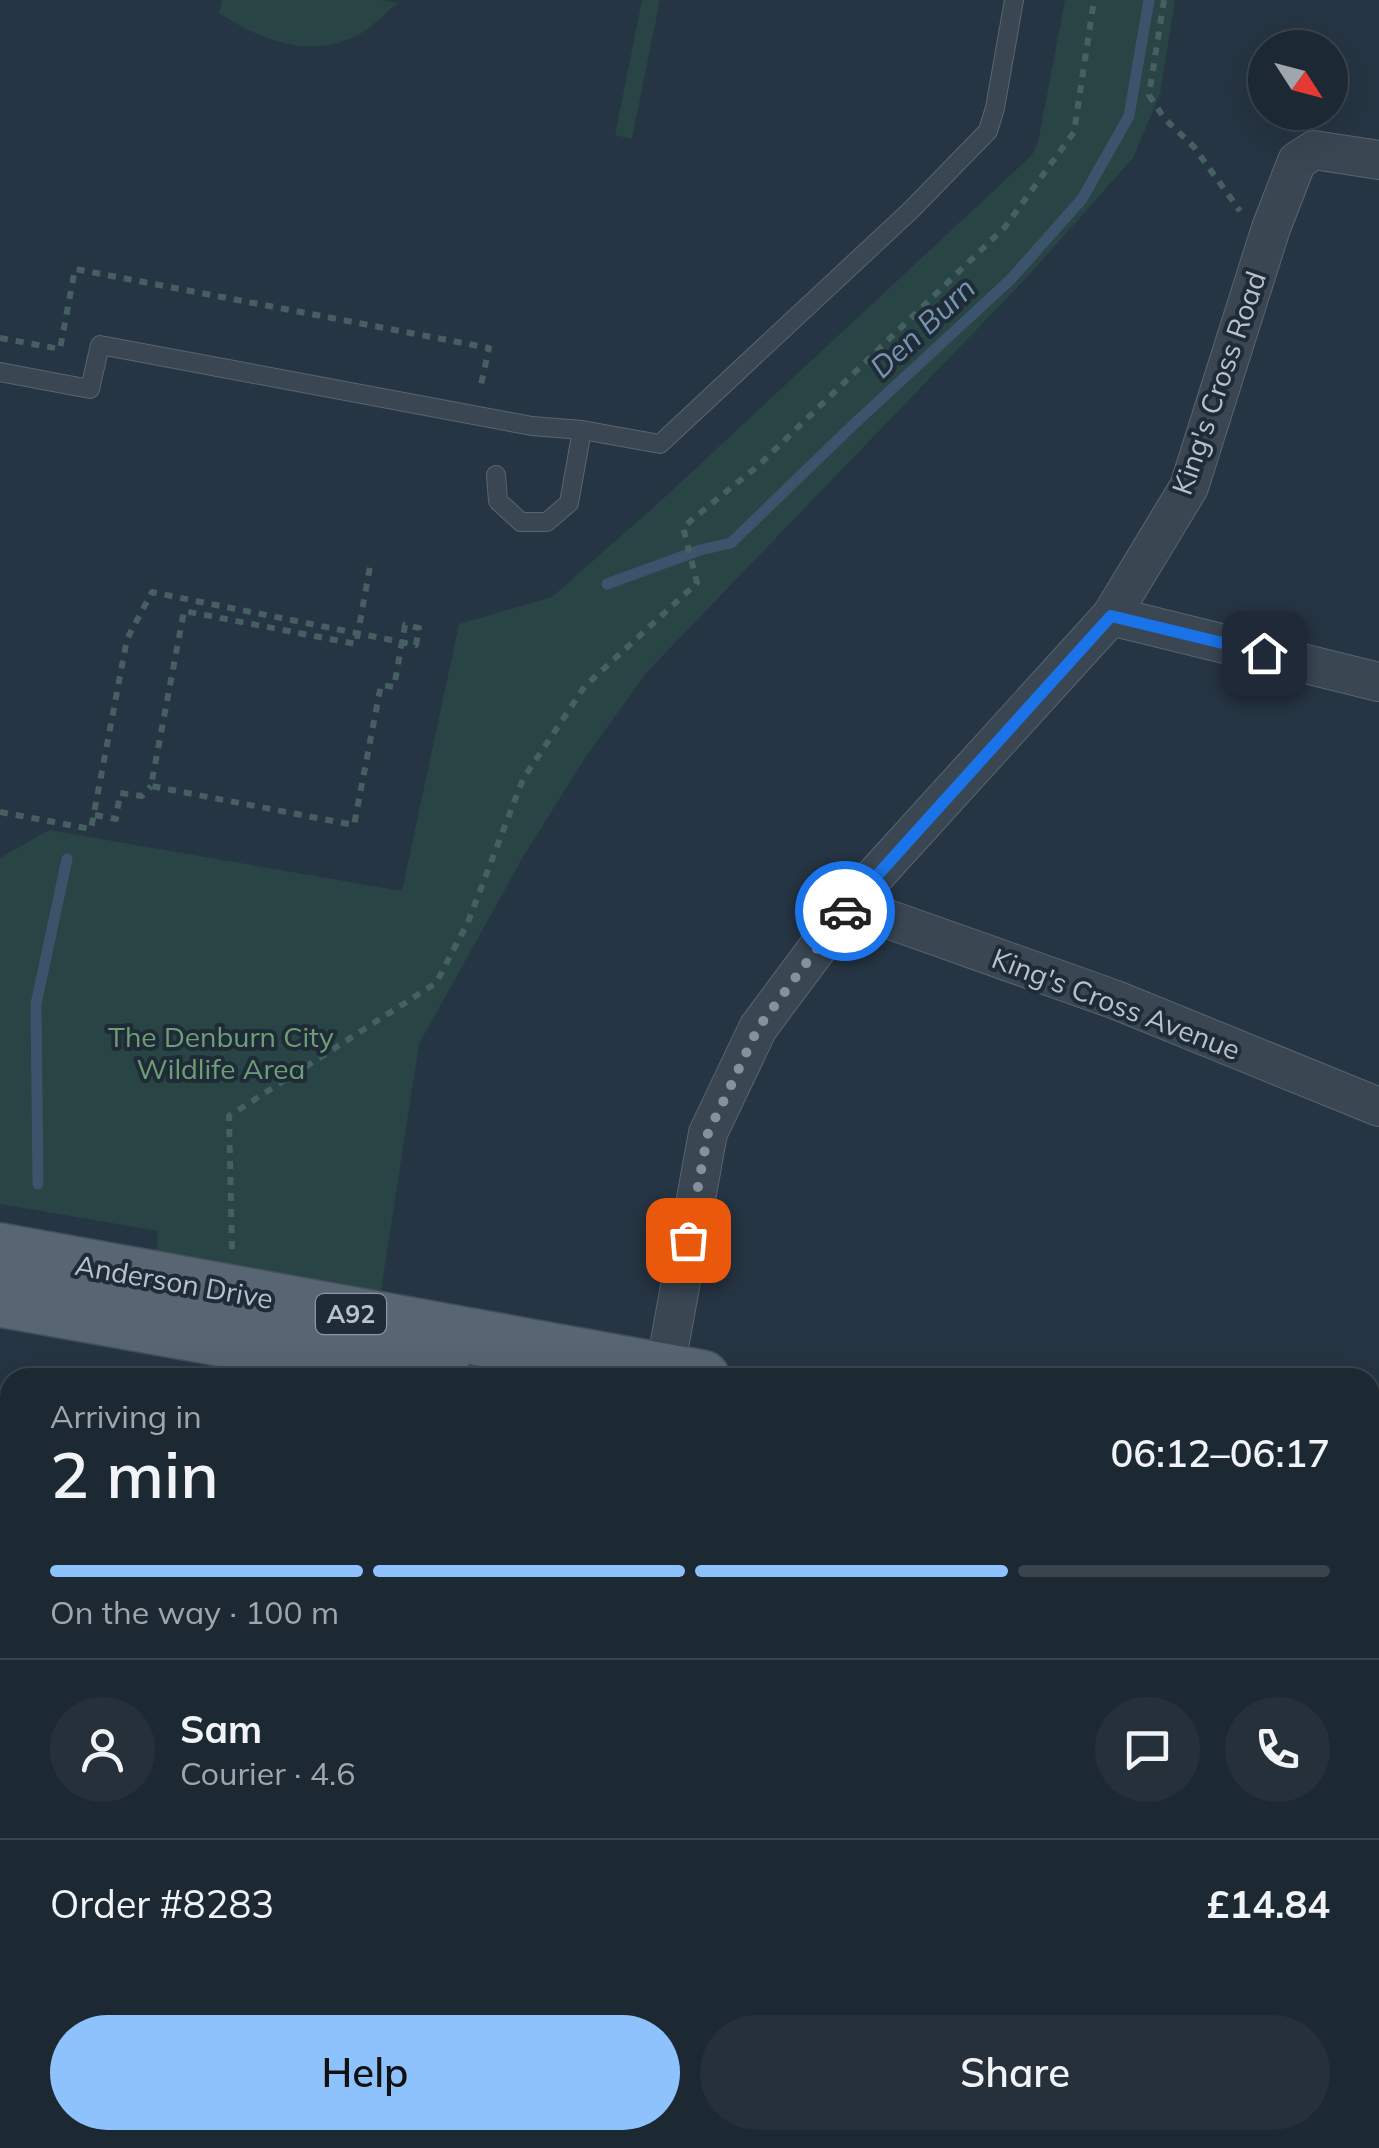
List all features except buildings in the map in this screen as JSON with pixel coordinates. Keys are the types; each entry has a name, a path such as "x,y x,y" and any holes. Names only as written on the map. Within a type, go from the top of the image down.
{"main road":[{"name":"Anderson Drive","path":"0,1251 656,1368"},
{"name":"Anderson Drive","path":"0,1299 388,1368"}],"street":[{"name":"King's Cross Road","path":"684,1368 708,1133 758,1028 853,900 1111,616 1189,487 1271,228 1297,161 1314,150 1379,160"},
{"path":"1111,616 1379,682"},
{"name":"King's Cross Avenue","path":"853,900 885,918 1116,1000 1379,1108"}],"lane":[{"path":"0,372 90,389 100,345 532,426 582,430 660,444 912,210 988,132 996,108 1014,0"},
{"path":"496,475 498,501 520,522 547,522 569,504 582,430"}],"path":[{"path":"225,1292 232,1269 228,1116 436,982 468,922 523,779 585,686 697,583 684,527 760,464 1005,227 1074,132 1094,0"},
{"path":"1164,0 1149,95 1247,218 1271,228"},
{"path":"0,338 60,349 74,269 490,348"},
{"path":"94,815 116,820 120,793 142,796 150,786 184,611 356,644 370,561"},
{"path":"0,812 92,829 128,640 152,592 379,638 397,641 416,645 419,628 405,626 402,644 394,687 381,685 354,825 150,786"}],"green space":[{"path":"222,0 398,3 354,37 319,46 301,46 267,38 234,22 219,13"},
{"path":"642,0 660,0 632,139 615,135"},
{"name":"The Denburn City Wildlife Area","path":"1065,0 1175,0 1160,94 1133,158 1030,274 647,672 587,755 523,857 419,1044 380,1297 156,1253 158,1231 0,1204 0,858 49,830 402,891 459,624 552,597 1032,155 1038,142"}],"waterway":[{"name":"Den Burn","path":"607,584 700,550 731,543 1011,279 1082,199 1129,116 1149,0"},
{"name":"Den Burn","path":"38,1184 36,1004 67,859"}],"way so far":[{"path":"688,1240 708,1133 758,1028 845,911"}],"route":[{"path":"845,911 1111,616 1264,653"}]}
